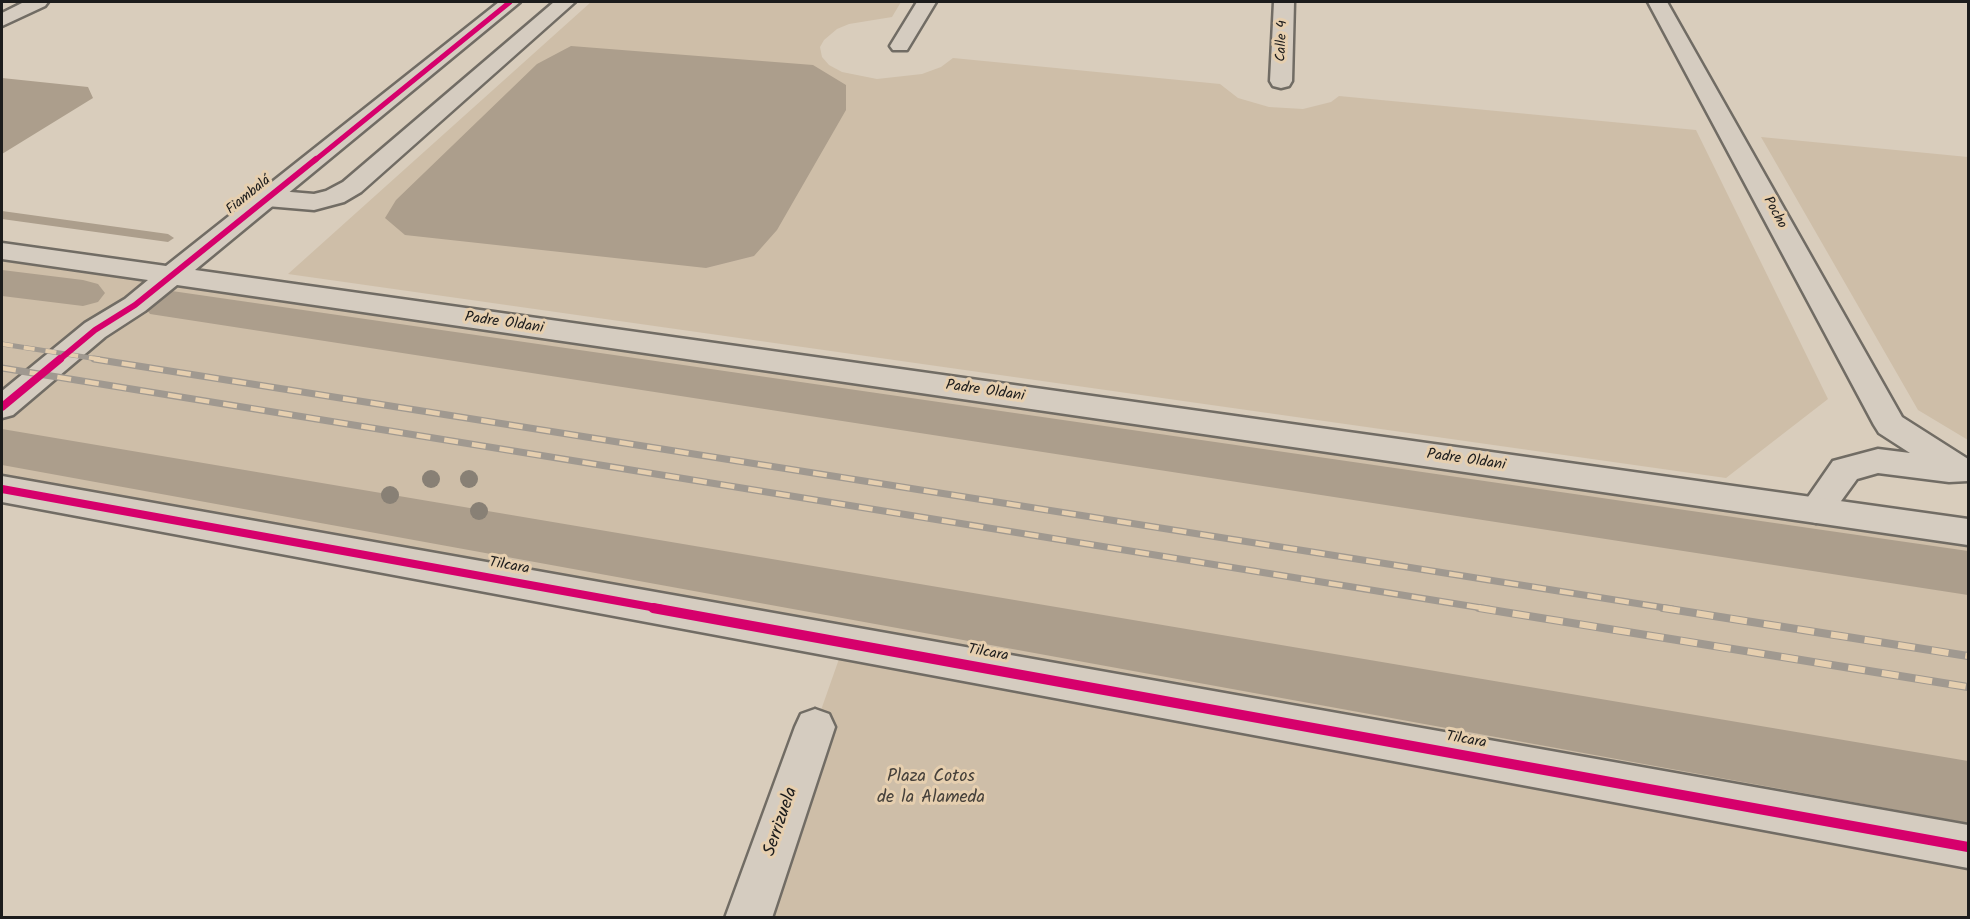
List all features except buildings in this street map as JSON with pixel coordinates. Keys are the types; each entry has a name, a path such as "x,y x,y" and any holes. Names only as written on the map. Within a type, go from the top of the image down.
{"street":[{"path":"2,20 38,2"},
{"name":"Fiambalá","path":"2,407 95,330 135,305 510,2"},
{"name":"Fiambalá","path":"267,198 314,202 335,196 352,187 565,2"},
{"path":"900,46 926,2"},
{"name":"Calle 4","path":"1281,81 1284,2"},
{"name":"Pocho","path":"1658,2 1890,424 1924,449 1965,473"},
{"name":"Padre Oldani","path":"2,251 1968,532"},
{"name":"Fiambalá","path":"2,422 113,333 135,305"},
{"path":"1878,460 1887,446 1890,424"},
{"name":"Pocho","path":"1816,510 1845,471 1878,460 1965,473"},
{"name":"Tilcara","path":"2,489 1968,847"},
{"name":"Serrizuela","path":"748,918 815,727"}],"green space":[{"path":"591,2 901,2 892,17 849,24 837,29 824,40 820,47 822,57 829,65 842,72 877,79 922,74 941,67 953,58 1220,84 1238,98 1269,107 1303,109 1331,102 1339,96 1696,130 1828,399 1726,478 288,274"},
{"path":"1761,137 1968,157 1968,440 1918,410"},
{"name":"Plaza Cotos de la Alameda","path":"2,251 1968,532 1968,917 748,917 845,642 2,489"}],"shaded area":[{"path":"571,46 813,65 846,85 846,110 777,230 754,256 706,268 405,235 385,218 396,200 537,64"},
{"path":"2,78 88,87 93,98 2,154"}],"waterway":[{"path":"2,215 168,238"},
{"path":"2,283 83,293"},
{"path":"165,304 1968,573"},
{"path":"2,447 1968,792"}],"railway":[{"path":"2,344 104,360"},
{"path":"94,359 1672,609"},
{"path":"2,368 1488,609"},
{"path":"1479,608 1968,687"},
{"path":"1663,608 1968,656"}],"cycle path":[{"path":"2,407 95,330 135,305 510,2"},
{"path":"2,489 1968,847"}]}
